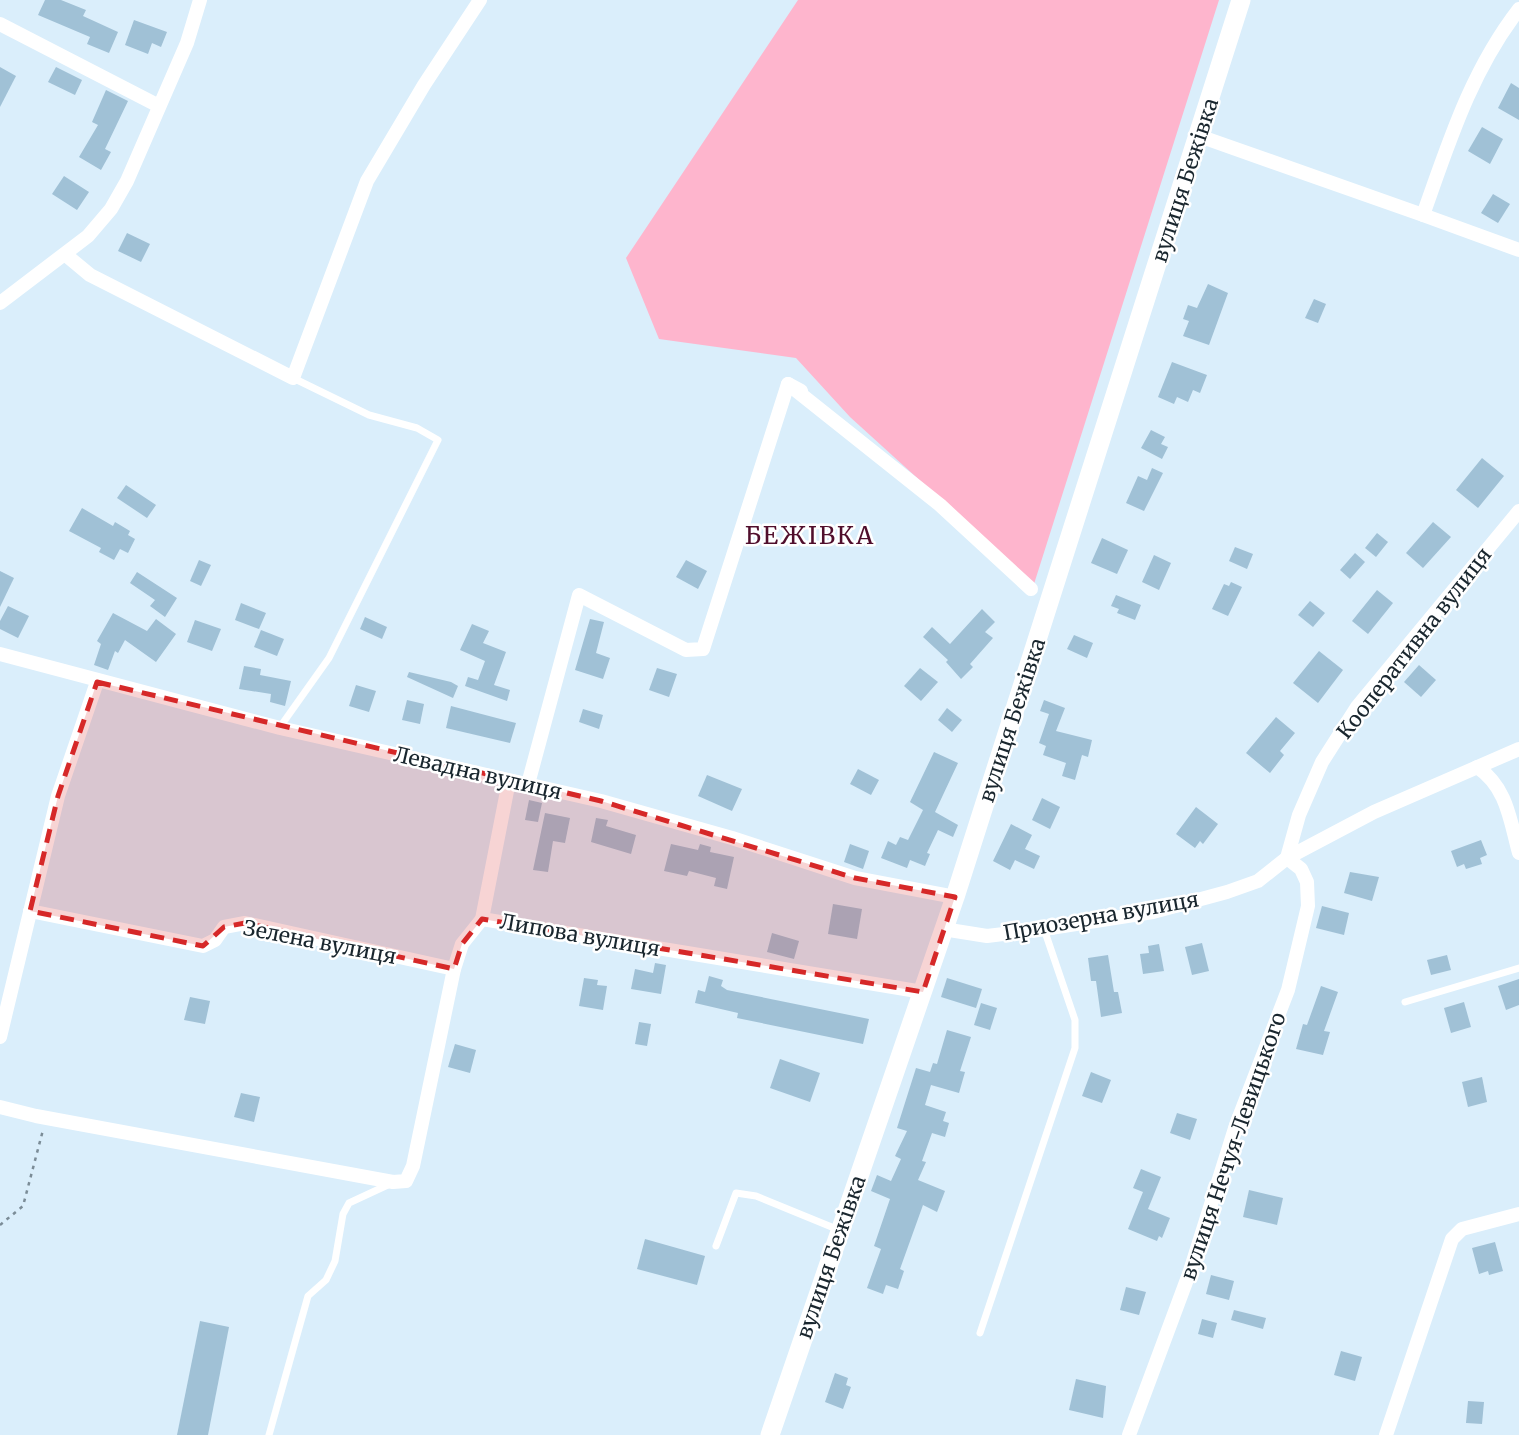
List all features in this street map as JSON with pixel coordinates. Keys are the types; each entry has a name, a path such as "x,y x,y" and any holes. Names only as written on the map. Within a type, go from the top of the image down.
{"main road":[{"name":"вулиця Бежівка","path":"770,1435 955,897 1241,0"}],"street":[{"path":"0,303 66,255 88,236 111,209 187,43 200,0"},
{"path":"66,255 90,275 293,378 367,181 424,85 480,0"},
{"path":"1423,215 1466,94 1496,38 1519,9"},
{"path":"0,24 159,106"},
{"path":"1199,136 1519,250"},
{"path":"528,784 579,595 686,650 703,649 794,388 940,505 1031,589"},
{"name":"Кооперативна вулиця","path":"1287,858 1299,815 1322,762 1357,707 1519,511"},
{"name":"Левадна вулиця","path":"0,654 97,682 667,819 821,869 955,897"},
{"path":"0,1037 58,796 97,682"},
{"name":"Приозерна вулиця","path":"943,929 987,936 1044,929 1153,912 1227,892 1258,881 1287,858 1374,812 1519,749"},
{"path":"1476,767 1497,784 1504,798 1519,853"},
{"path":"482,919 509,781"},
{"name":"вулиця Нечуя-Левицького","path":"1129,1435 1189,1274 1237,1125 1288,990 1308,906 1307,882 1301,869 1287,858"},
{"name":"Зелена вулиця","path":"30,911 203,946 215,940 224,927 245,923 453,970"},
{"name":"Липова вулиця","path":"393,1182 406,1181 411,1175 453,970 462,944 482,919 923,992"},
{"path":"0,1107 393,1182"},
{"path":"1386,1435 1452,1239 1462,1229 1519,1214"}],"lane":[{"path":"280,727 329,658 438,440 417,428 369,415 293,378"},
{"path":"980,1333 1076,1048 1075,1020 1044,929"},
{"path":"1405,1002 1519,968"},
{"path":"270,1435 308,1296 326,1280 335,1261 344,1214 349,1203 387,1188 393,1182"},
{"path":"716,1246 736,1193 756,1196 840,1230"}],"path":[{"path":"0,1225 23,1206 47,1118"}],"highlighted area":[{"path":"97,682 601,801 855,878 955,897 923,992 482,919 462,944 454,969 245,923 224,927 203,946 30,911 58,796"}],"shaded area":[{"path":"798,0 1219,0 1034,584 850,417 796,358 659,339 626,258"}],"building":[{"path":"45,0 61,0 86,10 83,16 118,32 109,53 87,44 90,37 38,15"},
{"path":"134,20 167,32 161,47 152,43 148,54 125,45"},
{"path":"0,67 16,76 0,107"},
{"path":"56,67 82,80 75,95 48,82"},
{"path":"1511,83 1519,88 1519,120 1498,108"},
{"path":"106,90 128,101 105,149 111,152 101,170 79,157 98,125 92,122"},
{"path":"1482,127 1503,139 1490,164 1468,151"},
{"path":"64,176 89,192 77,210 52,194"},
{"path":"1493,194 1510,204 1498,223 1481,213"},
{"path":"127,233 150,244 141,262 118,251"},
{"path":"1208,284 1228,293 1209,345 1183,336 1189,321 1183,319 1188,305 1197,308"},
{"path":"1314,299 1326,304 1318,323 1305,318"},
{"path":"1172,362 1207,375 1200,393 1193,390 1188,402 1177,397 1174,404 1158,397"},
{"path":"1151,430 1165,437 1161,444 1168,447 1162,459 1141,448"},
{"path":"1482,458 1504,476 1478,508 1456,490"},
{"path":"1152,468 1163,473 1144,511 1126,503 1138,476 1147,480"},
{"path":"126,485 156,505 147,518 117,498"},
{"path":"82,508 113,526 115,522 130,531 128,535 135,539 128,553 120,549 114,560 99,552 101,548 69,531"},
{"path":"1433,522 1451,537 1423,568 1406,553"},
{"path":"1377,533 1388,542 1376,557 1365,548"},
{"path":"1102,538 1128,550 1117,574 1091,563"},
{"path":"1235,547 1253,554 1247,569 1229,561"},
{"path":"1355,553 1365,562 1350,579 1340,570"},
{"path":"1154,555 1171,563 1159,590 1142,582"},
{"path":"199,560 211,565 201,586 190,581"},
{"path":"686,560 707,571 698,589 676,577"},
{"path":"0,571 14,578 0,607"},
{"path":"137,572 177,598 165,617 150,606 155,600 130,583"},
{"path":"1231,582 1242,587 1228,616 1212,609 1224,584 1229,586"},
{"path":"1377,590 1393,603 1368,634 1352,621"},
{"path":"1116,595 1141,605 1135,620 1117,613 1119,609 1111,606"},
{"path":"1310,601 1325,613 1313,627 1298,615"},
{"path":"241,603 266,613 259,629 235,620"},
{"path":"8,606 29,616 18,638 0,629 0,621"},
{"path":"982,609 995,622 985,632 993,638 970,664 973,667 961,679 946,662 948,660 923,637 932,627 950,644"},
{"path":"113,613 147,631 156,619 176,634 156,662 125,640 118,653 115,651 108,670 94,665 101,644 97,641"},
{"path":"365,617 387,627 382,639 360,629"},
{"path":"590,619 604,622 596,653 610,658 603,679 575,670"},
{"path":"195,620 221,629 212,651 187,642"},
{"path":"472,624 489,631 483,643 506,652 494,685 510,690 507,701 465,686 468,677 478,680 485,661 460,650"},
{"path":"261,630 284,639 277,656 254,647"},
{"path":"1074,635 1093,643 1087,658 1067,649"},
{"path":"1319,651 1343,670 1318,703 1293,683"},
{"path":"1419,665 1436,680 1421,697 1404,682"},
{"path":"244,666 261,669 260,675 291,681 285,706 270,702 271,694 239,689"},
{"path":"657,668 677,674 669,697 649,690"},
{"path":"920,668 938,682 921,701 904,686"},
{"path":"409,672 458,686 453,698 407,677"},
{"path":"356,685 376,691 369,712 349,706"},
{"path":"407,700 424,704 420,724 402,720"},
{"path":"1044,700 1065,708 1056,731 1092,740 1088,757 1082,755 1075,780 1062,776 1066,763 1043,755 1046,746 1039,743 1049,714 1040,711"},
{"path":"451,706 516,723 510,743 446,728"},
{"path":"947,708 962,720 952,732 938,720"},
{"path":"583,709 603,715 599,729 579,722"},
{"path":"1276,717 1295,733 1280,751 1284,755 1270,773 1246,753"},
{"path":"934,752 958,763 935,812 958,825 953,837 938,830 927,853 930,854 925,866 910,860 907,868 881,858 888,841 896,845 900,837 908,840 923,810 910,802"},
{"path":"858,769 879,780 871,795 850,784"},
{"path":"707,775 742,789 732,811 698,796"},
{"path":"1042,798 1060,807 1050,829 1032,820"},
{"path":"529,800 542,803 538,822 525,820"},
{"path":"1196,807 1218,824 1203,844 1200,841 1195,848 1176,834"},
{"path":"545,813 570,818 565,843 553,841 548,872 533,870"},
{"path":"596,818 608,820 606,826 636,835 631,854 591,842"},
{"path":"1011,824 1032,835 1025,849 1040,856 1034,869 1015,860 1010,870 993,861"},
{"path":"1481,840 1487,855 1480,858 1482,864 1466,869 1464,864 1457,867 1451,851"},
{"path":"671,844 698,850 700,844 711,847 710,852 734,857 727,889 714,886 716,878 689,871 687,876 664,871"},
{"path":"850,844 869,851 863,869 844,862"},
{"path":"1350,872 1379,877 1372,901 1344,893"},
{"path":"833,904 862,909 857,939 828,934"},
{"path":"1322,906 1349,913 1344,935 1316,928"},
{"path":"772,933 799,941 794,959 767,952"},
{"path":"1202,943 1209,971 1192,975 1185,947"},
{"path":"1159,944 1164,971 1143,974 1140,954 1149,953 1148,946"},
{"path":"1108,955 1114,992 1118,992 1122,1013 1101,1017 1096,981 1091,981 1088,958"},
{"path":"1447,955 1451,970 1431,975 1427,960"},
{"path":"655,963 666,965 661,994 631,989 635,969 653,973"},
{"path":"709,976 723,980 721,986 727,990 869,1019 863,1044 737,1018 738,1013 695,1003 698,990 705,992"},
{"path":"584,978 598,980 597,985 607,986 603,1010 579,1006"},
{"path":"947,978 982,989 976,1008 941,997"},
{"path":"1519,979 1519,1005 1506,1010 1498,986"},
{"path":"1321,986 1338,992 1324,1031 1330,1032 1323,1055 1296,1049 1303,1024 1307,1025"},
{"path":"190,997 210,1001 205,1024 184,1020"},
{"path":"1464,1002 1471,1027 1451,1033 1444,1008"},
{"path":"981,1003 997,1008 990,1030 974,1025"},
{"path":"639,1022 651,1024 647,1046 635,1044"},
{"path":"947,1030 971,1037 960,1071 965,1072 959,1093 931,1085 925,1105 946,1112 943,1121 949,1123 945,1137 932,1133 922,1161 926,1162 918,1180 945,1191 937,1212 923,1205 900,1269 904,1271 898,1289 886,1285 883,1294 867,1288 881,1249 874,1246 890,1199 871,1191 877,1175 891,1181 901,1159 895,1156 907,1131 897,1128 916,1068 930,1072 933,1063 937,1064"},
{"path":"455,1044 476,1050 470,1073 448,1067"},
{"path":"780,1059 820,1073 810,1102 770,1088"},
{"path":"1091,1072 1111,1080 1102,1103 1082,1096"},
{"path":"1482,1077 1487,1102 1468,1107 1462,1082"},
{"path":"241,1093 260,1097 254,1122 234,1117"},
{"path":"1177,1113 1197,1119 1190,1140 1170,1133"},
{"path":"1141,1169 1161,1177 1148,1209 1170,1218 1162,1238 1159,1236 1157,1241 1128,1229 1143,1192 1133,1188"},
{"path":"1249,1190 1283,1198 1277,1225 1243,1217"},
{"path":"645,1239 705,1256 697,1285 637,1269"},
{"path":"1495,1242 1503,1271 1489,1275 1488,1271 1479,1274 1472,1248"},
{"path":"1211,1275 1234,1281 1229,1300 1206,1294"},
{"path":"1126,1287 1146,1292 1139,1315 1120,1310"},
{"path":"1234,1310 1266,1318 1263,1329 1231,1320"},
{"path":"1202,1319 1217,1323 1213,1338 1198,1334"},
{"path":"200,1321 229,1327 208,1435 177,1435"},
{"path":"1341,1351 1362,1357 1355,1381 1334,1375"},
{"path":"835,1373 848,1378 846,1385 851,1387 843,1409 825,1402"},
{"path":"1076,1379 1106,1386 1103,1418 1069,1410"},
{"path":"1468,1401 1484,1402 1482,1424 1466,1423"}],"district":[{"name":"БЕЖІВКА","path":"810,535"}]}
